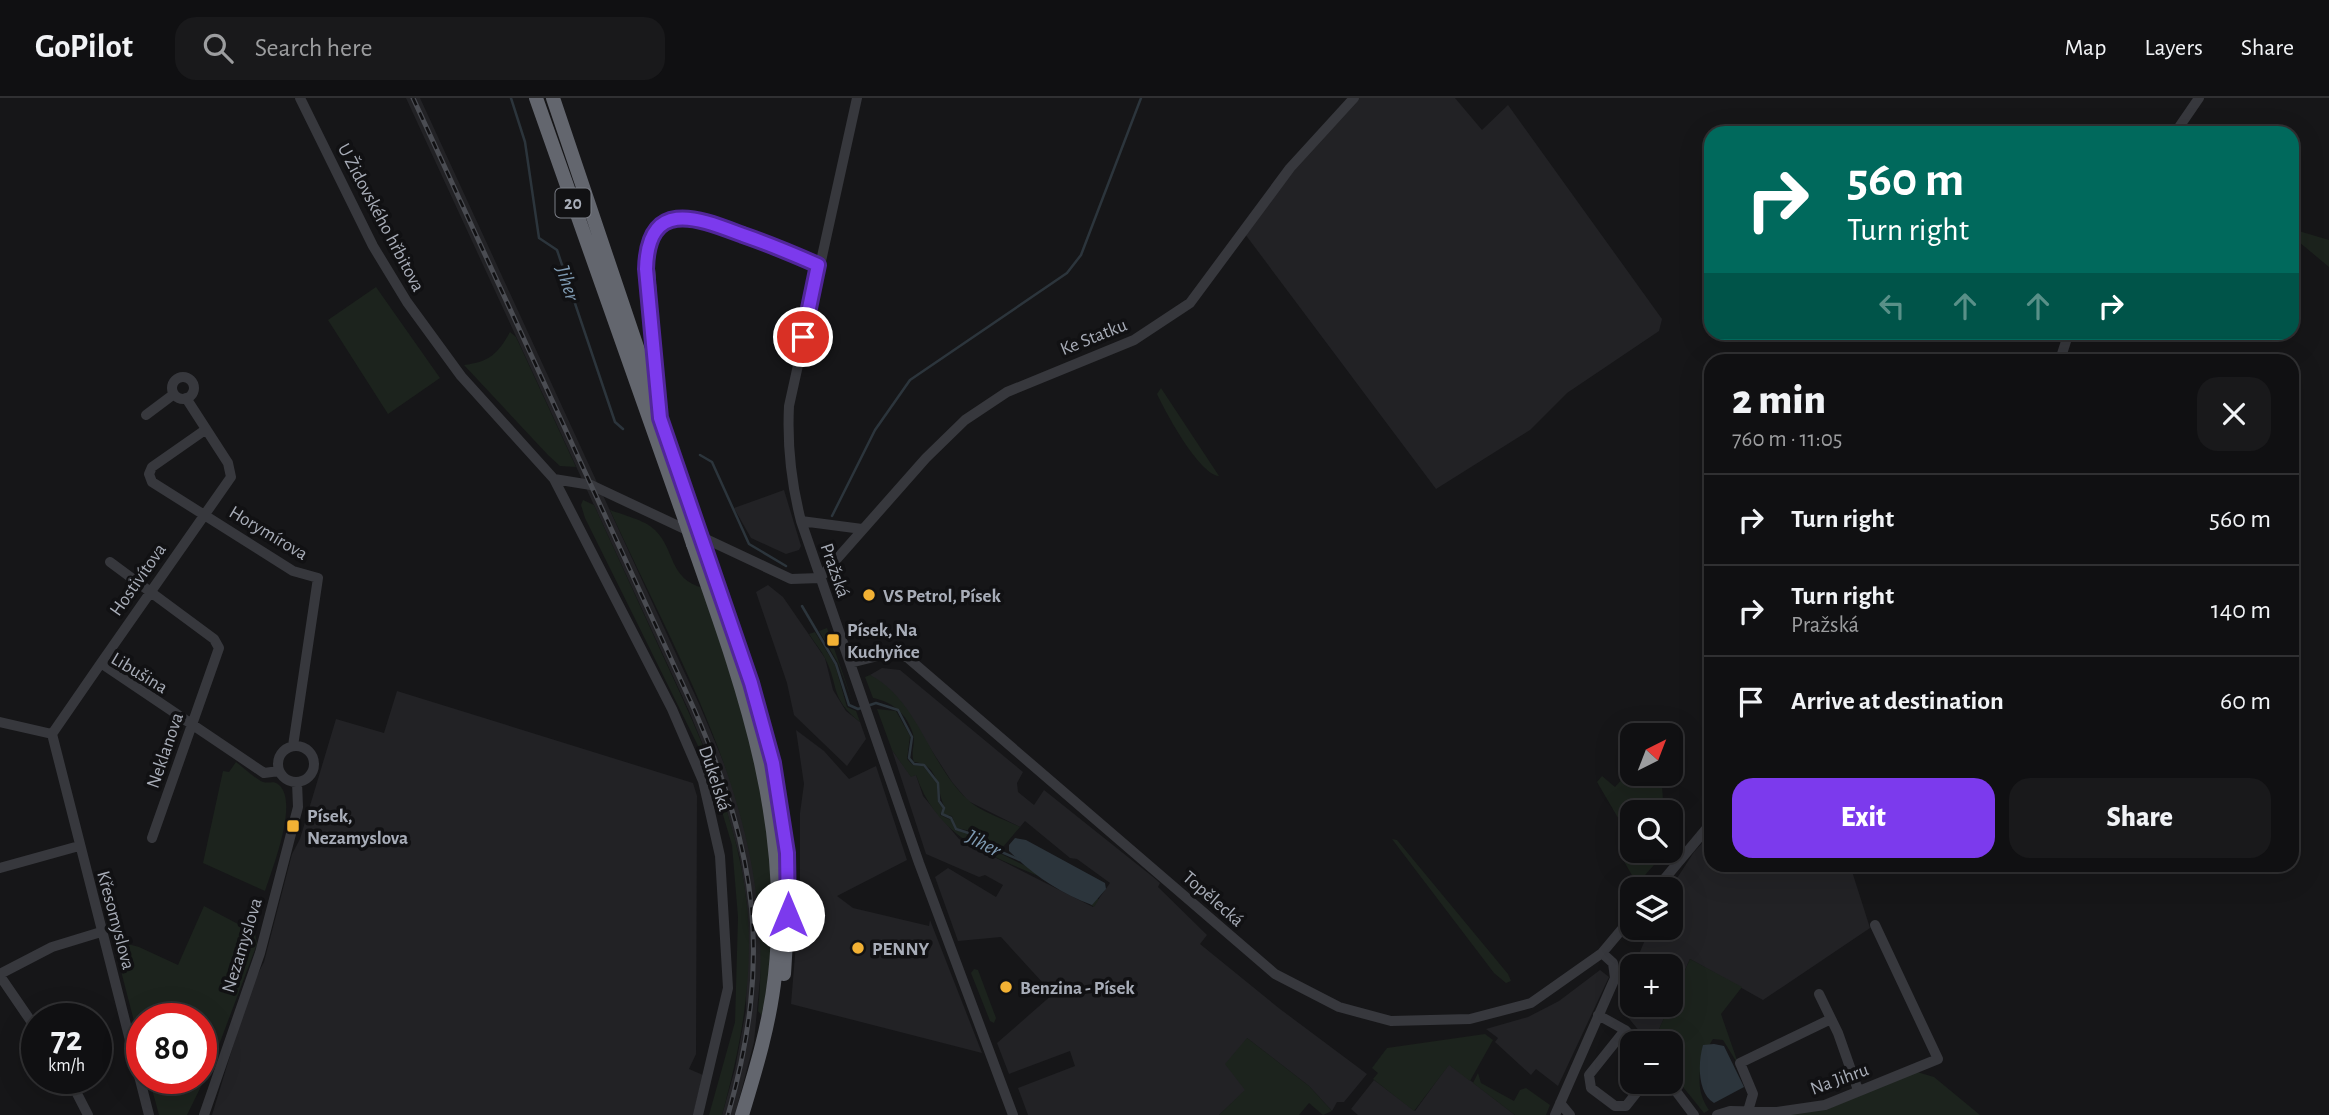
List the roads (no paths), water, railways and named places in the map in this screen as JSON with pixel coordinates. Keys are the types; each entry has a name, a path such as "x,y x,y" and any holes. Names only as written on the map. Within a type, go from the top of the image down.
{"highway":[{"name":"20","path":"536,98 764,724 773,763 787,853 787,952 780,1002 751,1115"},
{"name":"20","path":"553,98 660,418 690,520"},
{"name":"20","path":"660,418 646,269 648,245 655,231 677,218 699,218 818,265"},
{"name":"20","path":"699,545 753,719 765,768 777,851 779,907 775,975 762,1051 742,1115"}],"street":[{"name":"U Židovského hřbitova","path":"300,98 373,246 407,302 461,376 554,478"},
{"name":"Pražská","path":"857,98 789,406 787,448 801,521 820,578 919,863 1013,1115"},
{"name":"Ke Statku","path":"820,578 862,529 965,420 1007,392 1134,340 1190,303 1290,168 1354,98"},
{"path":"2180,126 2199,98"},
{"path":"174,394 174,381 186,377 194,388 186,398"},
{"path":"174,394 186,398 205,430"},
{"path":"145,415 174,394"},
{"name":"Horymírova","path":"205,430 152,467 149,474 152,482 202,514 213,518 293,571 318,578 293,746"},
{"name":"Hostivítova","path":"101,663 202,514 231,477 228,463 205,430"},
{"path":"554,478 591,485 791,579 820,578"},
{"name":"Dukelská","path":"554,478 672,709 703,781 720,856 728,988 698,1115"},
{"path":"801,521 862,529"},
{"name":"Neklanova","path":"110,562 214,639 219,648 152,838"},
{"name":"Topělecká","path":"850,663 894,652 908,658 1275,974 1339,1007 1391,1021 1470,1019 1531,1003 1602,953 1620,932"},
{"name":"Libušina","path":"52,734 101,663 264,773 279,771"},
{"path":"0,722 52,734"},
{"name":"Křesomyslova","path":"52,734 101,932 134,1046 149,1115"},
{"path":"293,746 306,749 314,759 313,772 297,782 284,777 279,771 279,758 293,746"},
{"name":"Nezamyslova","path":"204,1115 260,953 298,807 297,782"},
{"path":"1665,877 1704,830"},
{"path":"0,868 79,846"},
{"name":"Na Jihru","path":"1717,1115 1748,1111 1777,1112 1825,1105 1938,1059 1875,925"},
{"path":"21,1006 0,975 52,947 101,932"},
{"path":"1555,1115 1615,978 1613,964 1602,953"},
{"path":"1819,994 1858,1090"},
{"path":"1598,1015 1625,1030"},
{"path":"1748,1111 1753,1094 1740,1063 1831,1020"},
{"path":"1620,1036 1589,1075 1591,1088 1615,1106 1626,1106 1636,1094"},
{"path":"77,1094 88,1115"},
{"path":"1678,1094 1694,1115"},
{"path":"1560,1103 1570,1115"}],"waterway":[{"name":"Jiher","path":"511,98 525,142 539,238 557,250 615,422 623,429"},
{"path":"832,516 875,430 910,380 1067,273 1081,255 1141,98"},
{"name":"Jiher","path":"700,455 712,462 749,544 786,566"},
{"name":"Jiher","path":"802,606 836,664 849,705 858,709 876,703 898,710 912,737 909,758 914,764 924,765 938,783 939,801 944,808 942,814 951,818 956,829 978,836 976,841 1020,860"}],"railway":[{"path":"413,98 694,709 716,762 732,812 752,909 753,957 750,1007 742,1059 728,1115"}],"place":[{"name":"VS Petrol, Písek","path":"869,595"},
{"name":"Písek, Na Kuchyňce","path":"833,640"},
{"name":"Písek, Nezamyslova","path":"293,826"},
{"name":"PENNY","path":"858,948"},
{"name":"Benzina - Písek","path":"1006,987"}]}
